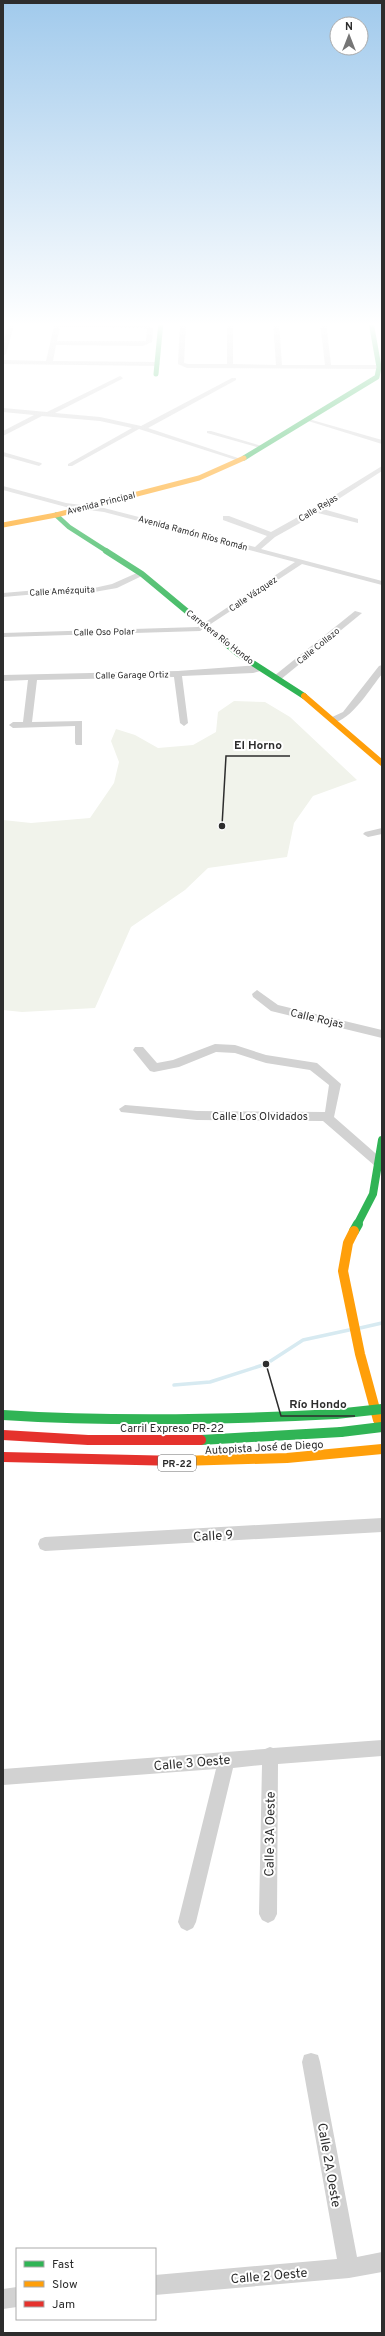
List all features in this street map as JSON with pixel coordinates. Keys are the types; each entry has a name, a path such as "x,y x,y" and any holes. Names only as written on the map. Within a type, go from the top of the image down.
{"main road":[{"name":"Avenida Principal","path":"3,525 56,515 199,478 240,460 288,431"},
{"name":"Carretera Río Hondo","path":"56,515 69,527 142,574 237,653 310,700 382,763"},
{"path":"382,1140 373,1194 348,1243 343,1271 360,1354 382,1435"},
{"path":"3,1415 50,1419 190,1421 336,1414 382,1409"},
{"name":"Carril Expreso PR-22","path":"3,1435 118,1440 203,1441 341,1432 382,1427"},
{"name":"Autopista José de Diego","path":"3,1457 178,1463 350,1453 382,1449"}],"street":[{"path":"70,465 134,431"},
{"path":"149,431 240,460"},
{"path":"346,431 382,442"},
{"path":"210,432 262,447"},
{"path":"3,454 39,464"},
{"name":"Calle Rejas","path":"256,550 272,535 317,510 382,468"},
{"name":"Avenida Ramón Ríos Román","path":"3,488 82,508 120,514 300,562 380,581"},
{"path":"317,510 354,521"},
{"path":"226,518 272,535"},
{"name":"Calle Vázquez","path":"205,626 300,562"},
{"name":"Calle Amézquita","path":"3,595 61,590 94,590 114,586 142,574"},
{"name":"Calle Collazo","path":"277,678 358,613"},
{"name":"Calle Oso Polar","path":"3,635 162,631 200,629 205,626"},
{"name":"Calle Garage Ortiz","path":"3,678 178,674 253,670 261,668"},
{"path":"333,720 346,714 382,668"},
{"path":"178,674 184,723"},
{"path":"28,724 33,677"},
{"path":"13,725 79,723 79,743"},
{"path":"368,834 382,831"},
{"name":"Calle Rojas","path":"257,994 275,1008 382,1034"},
{"path":"139,1050 154,1068 176,1064 215,1048 235,1049 266,1059 313,1066 335,1084 330,1114 326,1117 379,1163"},
{"name":"Calle Los Olvidados","path":"126,1109 195,1116 326,1117"},
{"name":"Calle 9","path":"45,1544 382,1525"},
{"name":"Calle 3 Oeste","path":"3,1777 270,1755 382,1748"},
{"name":"Calle 3A Oeste","path":"268,1914 270,1755"},
{"path":"187,1922 228,1759"},
{"name":"Calle 2A Oeste","path":"311,2062 349,2268"},
{"name":"Calle 2 Oeste","path":"156,2285 349,2268 382,2262"},
{"path":"3,2298 16,2297"}],"shaded area":[{"path":"234,701 265,702 290,717 357,780 313,796 294,823 287,857 208,868 185,890 131,927 95,1008 22,1012 3,1010 3,820 31,823 90,818 114,783 119,762 111,741 116,729 135,735 158,748 193,745 216,732 218,712"}],"waterway":[{"path":"360,1328 382,1323"},
{"path":"174,1385 210,1382 266,1364 303,1340 349,1330"}],"traffic: fast":[{"path":"244,458 288,431"},
{"path":"56,515 69,527 142,574 237,653 304,696"},
{"path":"354,1231 373,1194 382,1140"},
{"path":"336,1414 382,1409"},
{"path":"3,1415 45,1418 170,1420 336,1414"},
{"path":"341,1432 382,1427"},
{"path":"201,1440 341,1432"}],"traffic: slow":[{"path":"3,525 56,515 199,478 244,458"},
{"path":"304,696 382,763"},
{"path":"354,1231 348,1243 343,1271 360,1354 378,1420"},
{"path":"180,1461 287,1458 382,1449"}],"traffic: jam":[{"path":"3,1435 88,1440 201,1440"},
{"path":"3,1457 180,1461"}],"place":[{"name":"El Horno","path":"222,826"},
{"name":"Río Hondo","path":"266,1364"}]}
